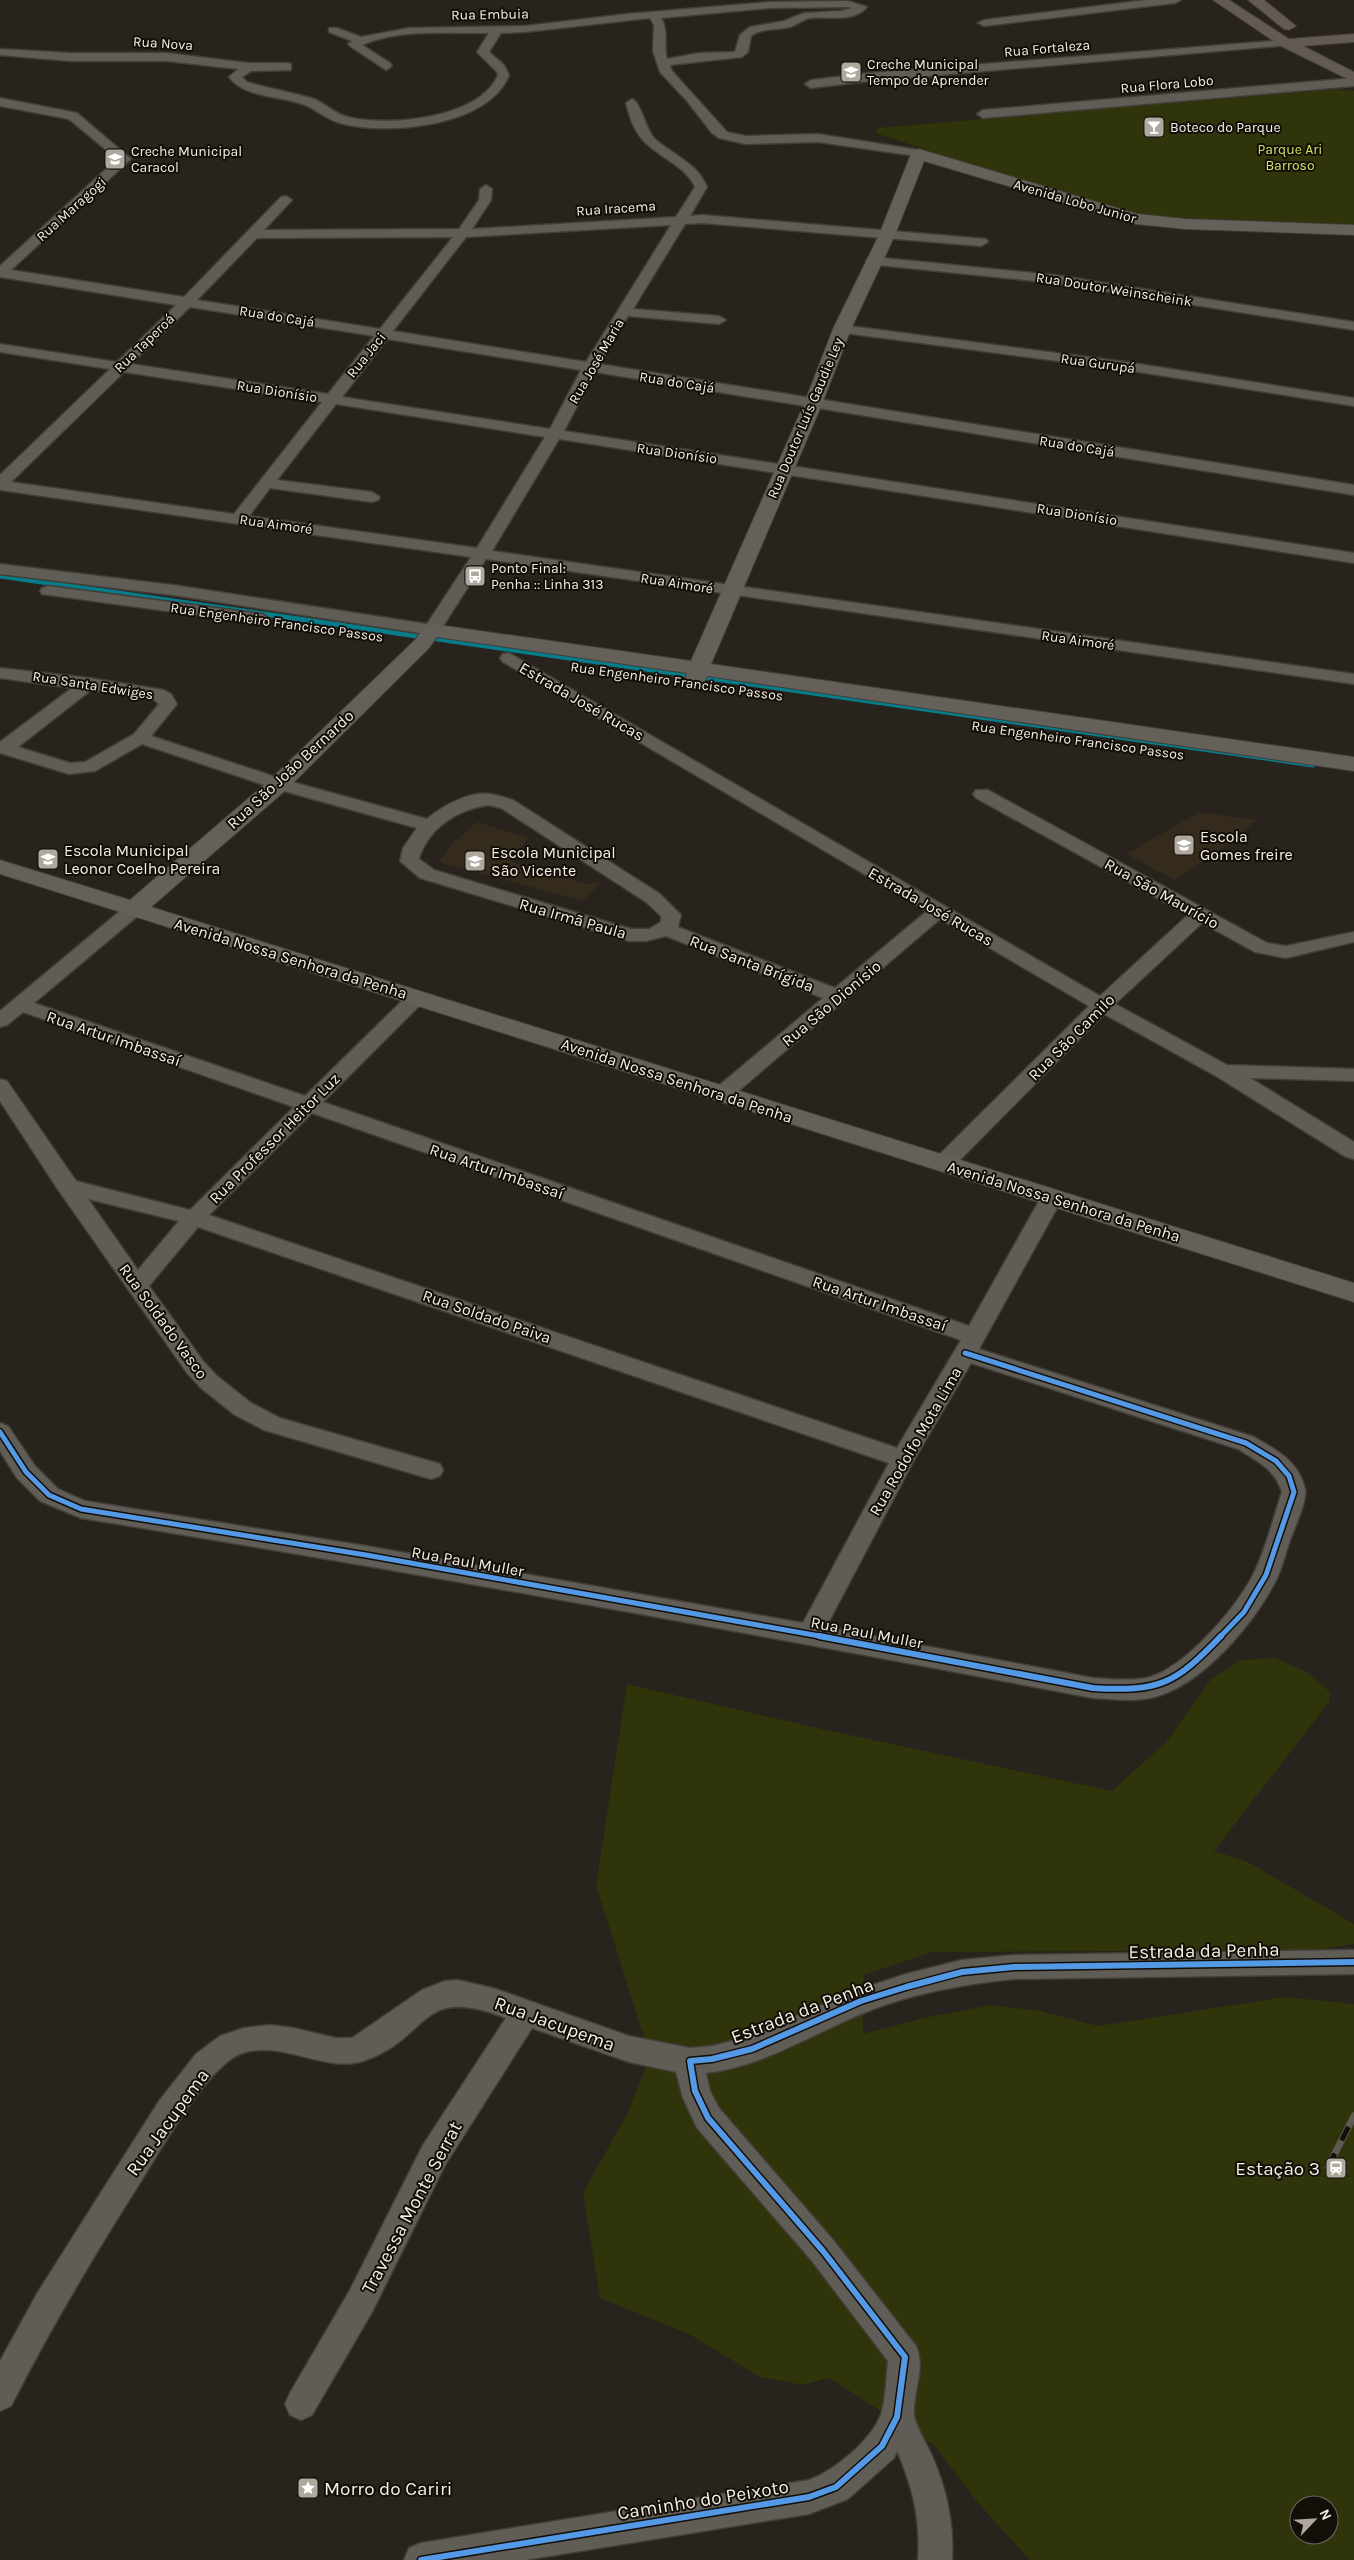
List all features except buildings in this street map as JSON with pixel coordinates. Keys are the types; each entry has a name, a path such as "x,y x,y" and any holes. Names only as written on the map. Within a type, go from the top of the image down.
{"main road":[{"path":"1220,0 1286,43 1354,78"},
{"path":"1255,0 1283,22 1342,55"},
{"path":"1286,43 1354,38"}],"street":[{"path":"984,23 1175,0"},
{"path":"1062,2 1080,12"},
{"name":"Rua Embuia","path":"360,40 415,30 497,30 653,14 769,5 848,4 861,8 846,14 803,16 797,21 748,32 742,52 738,55 699,57 662,63"},
{"path":"653,14 660,25 658,37 662,63 671,80 691,98 716,130 724,135 745,140 818,138 919,154"},
{"path":"333,30 360,40"},
{"path":"248,67 235,77 243,85 312,103 334,117 344,120 398,124 434,120 466,110 478,103 503,79 504,71 483,52 497,30"},
{"path":"360,40 354,44 355,47 386,66"},
{"name":"Rua Fortaleza","path":"811,84 1286,43"},
{"name":"Rua Nova","path":"0,52 37,56 147,56 248,67 287,67"},
{"name":"Rua Flora Lobo","path":"983,114 1354,82"},
{"name":"Rua Maragogi","path":"0,102 73,116 125,159 0,273"},
{"name":"Rua José Maria","path":"427,637 482,554 554,436 589,369 701,187 700,180 693,172 668,156 644,135 636,119 632,103"},
{"name":"Avenida Lobo Junior","path":"919,154 1047,194 1136,219 1185,224 1354,230"},
{"name":"Rua Doutor Luís Gaudie Ley","path":"697,675 813,404 842,329 887,235 919,154"},
{"name":"Rua Jaci","path":"238,519 330,399 462,234 486,200 486,189"},
{"name":"Rua Taperoá","path":"0,484 186,303 286,200"},
{"name":"Rua Iracema","path":"253,234 462,234 680,219 722,220 981,242"},
{"name":"Rua Doutor Weinscheink","path":"873,261 1045,278 1354,326"},
{"name":"Rua do Cajá","path":"0,273 384,333 589,369 1354,490"},
{"path":"625,312 719,320"},
{"name":"Rua Gurupá","path":"842,329 1114,365 1354,402"},
{"name":"Rua Dionísio","path":"0,348 554,436 784,468 1354,558"},
{"name":"Rua Aimoré","path":"0,484 733,592 1354,679"},
{"path":"266,484 372,497"},
{"name":"Rua Engenheiro Francisco Passos","path":"0,570 180,591 427,637 509,658 697,675"},
{"name":"Rua Engenheiro Francisco Passos","path":"0,585 288,622 427,637 697,675 1181,747 1354,781"},
{"name":"Rua São João Bernardo","path":"132,910 279,784 427,637"},
{"name":"Estrada José Rucas","path":"509,658 1102,1005 1223,1071 1354,1152"},
{"name":"Rua Santa Edwiges","path":"0,673 88,683 158,694 165,698 168,704 140,738"},
{"path":"3,748 88,683"},
{"path":"3,748 69,768 80,768 98,764 140,738 279,784 429,825"},
{"name":"Rua Engenheiro Francisco Passos","path":"1181,747 1354,764"},
{"name":"Rua São Maurício","path":"982,794 1262,948 1273,951 1306,948 1350,937"},
{"name":"Rua Irmã Paula","path":"488,799 507,804 653,898 671,915 671,924 666,929 646,937 629,935 427,874 409,861 411,852 429,825 469,802 488,799"},
{"name":"Avenida Nossa Senhora da Penha","path":"0,867 132,910 417,996 1354,1293"},
{"path":"0,1021 132,910"},
{"name":"Rua São Dionísio","path":"722,1094 839,997 939,910"},
{"name":"Rua São Camilo","path":"944,1163 1102,1005 1201,914"},
{"name":"Rua Santa Brígida","path":"666,929 839,997"},
{"name":"Rua Professor Heitor Luz","path":"137,1286 194,1218 417,996"},
{"name":"Rua Artur Imbassaí","path":"19,1004 307,1105 970,1345"},
{"path":"1223,1071 1354,1076"},
{"name":"Rua Soldado Vasco","path":"0,1086 137,1286 195,1367 209,1382 243,1409 272,1424 431,1470"},
{"name":"Rua Soldado Paiva","path":"67,1186 194,1218 903,1459"},
{"name":"Rua Rodolfo Mota Lima","path":"810,1634 903,1459 970,1345 1052,1197"},
{"name":"Rua Paul Muller","path":"0,1432 26,1472 49,1495 81,1509 366,1555 810,1634 1093,1688 1150,1688 1175,1677 1197,1661 1244,1612 1266,1576 1294,1492 1289,1476 1276,1461 1246,1443 970,1345"},
{"name":"Estrada da Penha","path":"690,2061 712,2059 752,2049 861,2001 962,1972 1014,1967 1354,1962"},
{"name":"Rua Jacupema","path":"0,2395 28,2337 161,2124 194,2077 229,2045 246,2040 291,2040 346,2053 360,2050 426,2003 444,1994 457,1993 492,1999 639,2054 690,2061"},
{"name":"Travessa Monte Serrat","path":"301,2404 361,2301 434,2156 526,2012"},
{"name":"Caminho do Peixoto","path":"421,2560 809,2497 836,2487 882,2446 897,2417 905,2357 823,2251 708,2118 696,2098 691,2079 690,2061"},
{"path":"897,2417 923,2468 938,2538 935,2560"}],"shaded area":[{"name":"Escola Gomes freire","path":"1199,812 1256,820 1240,836 1175,880 1126,854"},
{"name":"Escola Municipal São Vicente","path":"477,822 529,838 509,861 587,884 603,881 583,901 439,862 453,843"}],"green space":[{"name":"Parque Ari Barroso","path":"1340,89 1354,91 1354,224 1150,217 1097,206 876,133 877,128"},
{"path":"1275,1658 1307,1672 1330,1692 1329,1702 1214,1851 1248,1862 1354,1924 1354,1944 1317,1950 933,1952 864,1975 863,2034 924,2018 991,2005 1040,2011 1098,2026 1285,1997 1354,2004 1354,2560 1030,2560 977,2502 934,2445 829,2378 803,2385 760,2377 689,2334 600,2298 583,2193 627,2114 650,2057 596,1885 627,1684 808,1726 1112,1791 1167,1741 1211,1679 1241,1660"}],"waterway":[{"path":"0,576 1313,765"}],"railway":[{"path":"1328,2167 1354,2116"}],"cycle path":[{"path":"0,1432 26,1472 49,1495 81,1509 366,1555 810,1634 1093,1688 1125,1690 1150,1688 1175,1677 1197,1661 1244,1612 1266,1575 1294,1492 1289,1476 1276,1461 1246,1443 965,1353"},
{"path":"421,2560 809,2497 836,2487 882,2446 897,2417 905,2357 823,2251 708,2118 695,2091 690,2061 712,2059 752,2049 861,2001 962,1972 1014,1967 1354,1962"}],"place":[{"name":"Creche Municipal Tempo de Aprender","path":"851,72"},
{"name":"Boteco do Parque","path":"1154,127"},
{"name":"Creche Municipal Caracol","path":"115,159"},
{"name":"Ponto Final: Penha :: Linha 313","path":"475,576"},
{"name":"Escola Gomes freire","path":"1184,845"},
{"name":"Escola Municipal Leonor Coelho Pereira","path":"48,859"},
{"name":"Escola Municipal São Vicente","path":"475,861"},
{"name":"Estação 3","path":"1336,2168"},
{"name":"Morro do Cariri","path":"308,2488"}]}
